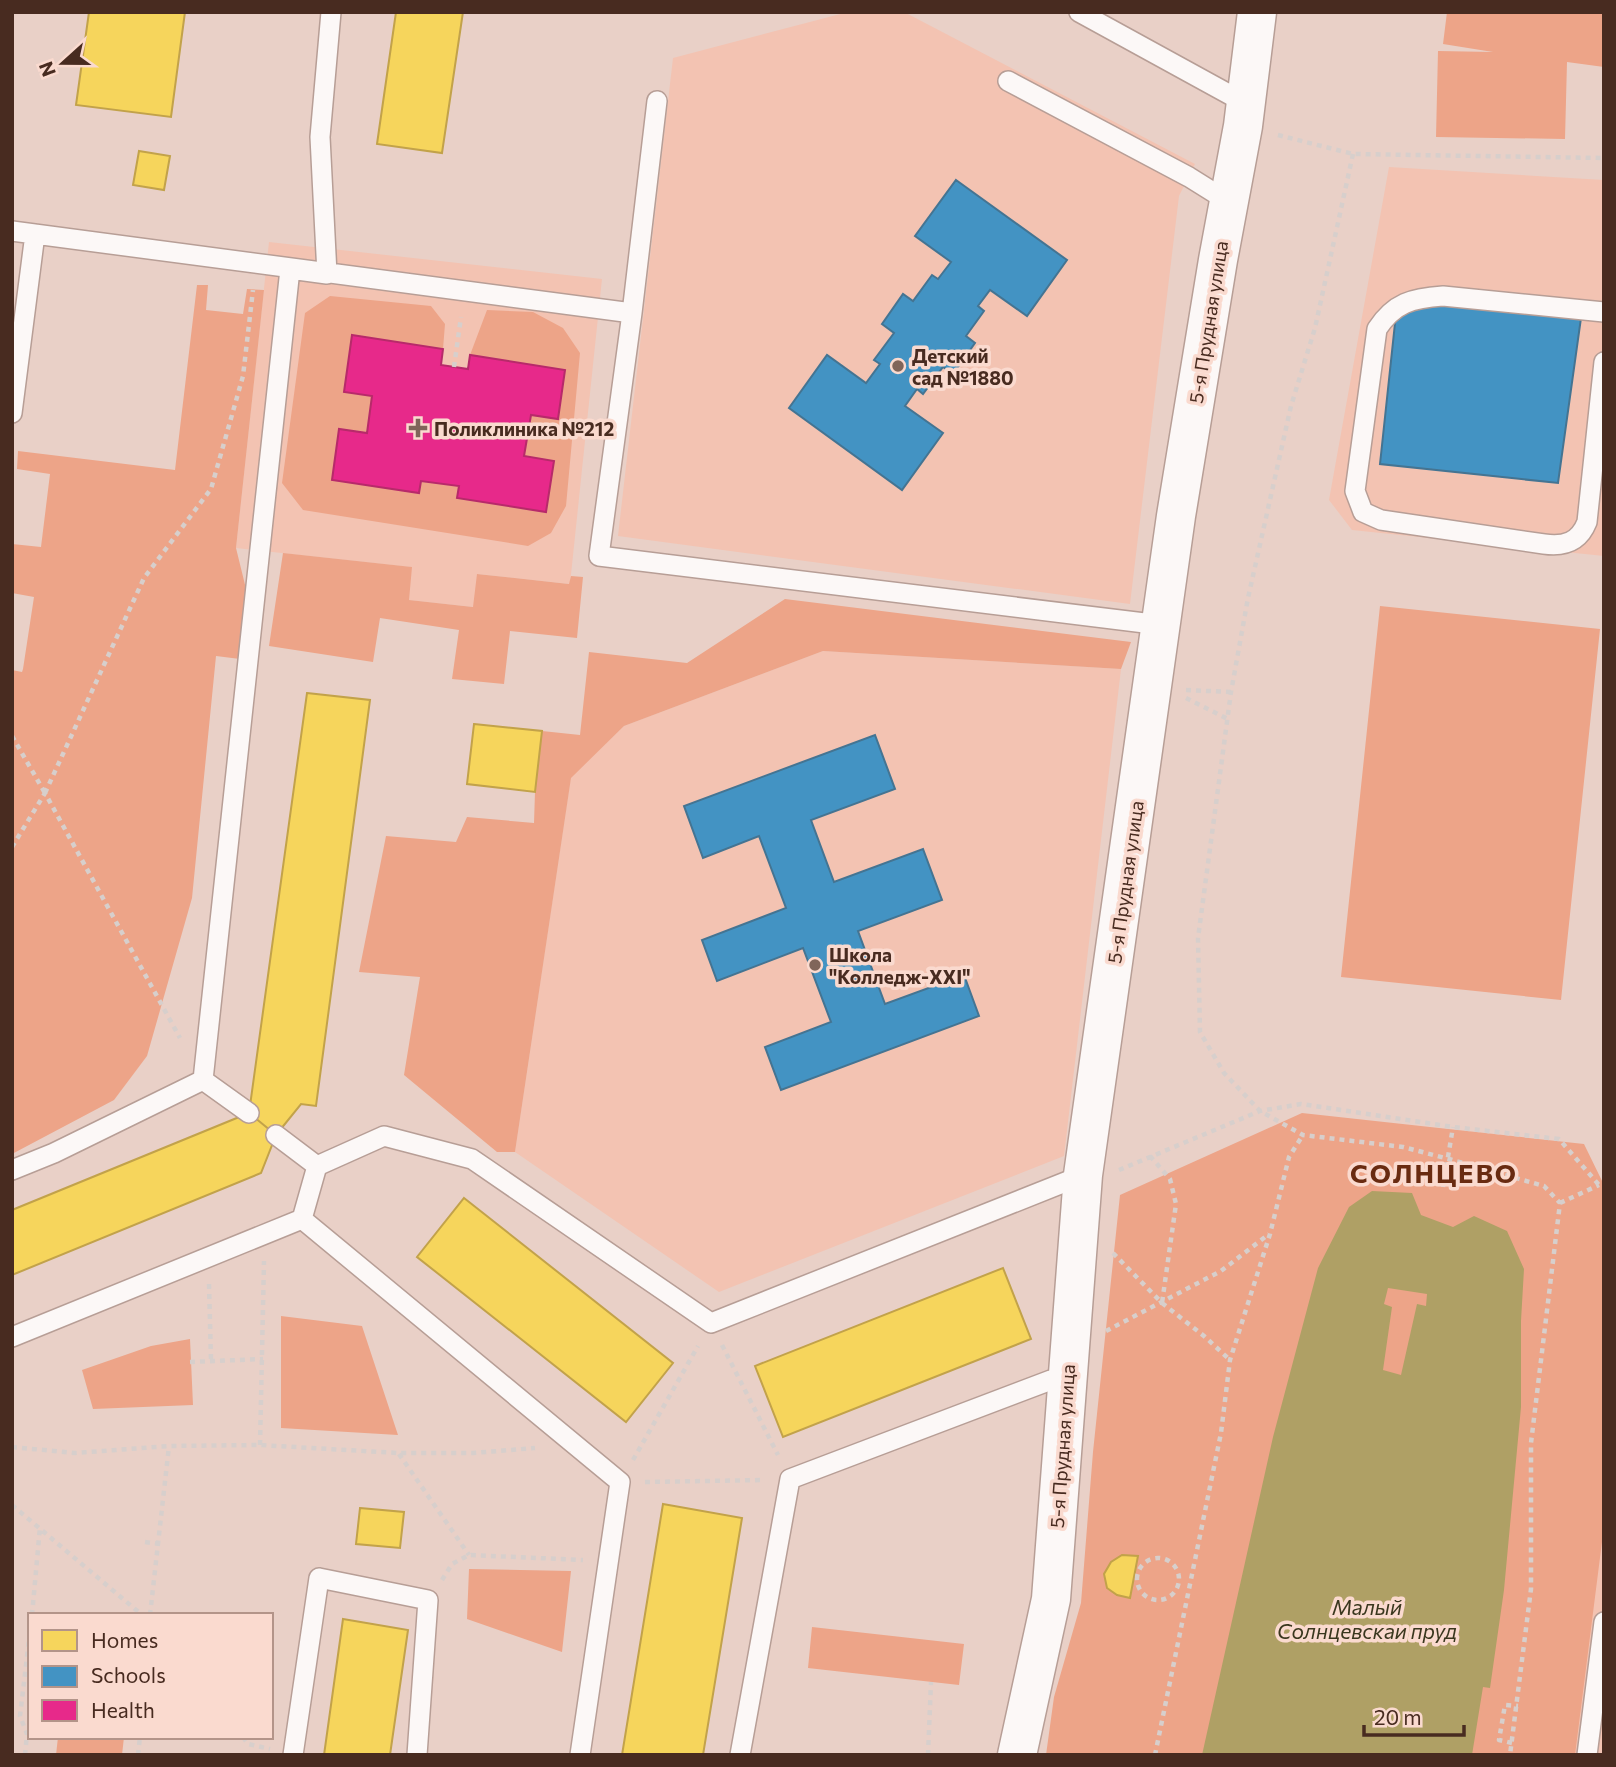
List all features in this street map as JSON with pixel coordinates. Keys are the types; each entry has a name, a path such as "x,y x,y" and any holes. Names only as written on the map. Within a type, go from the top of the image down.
{"street":[{"name":"5-я Прудная улица","path":"1017,1755 1051,1599 1082,1180 1161,689 1161,625 1178,503 1244,115 1257,12"}],"lane":[{"path":"12,230 327,274 320,137 331,12"},
{"path":"1079,12 1244,115"},
{"path":"1008,81 1213,192 1229,198"},
{"path":"657,102 599,556 1161,625"},
{"path":"12,413 35,234"},
{"path":"290,269 632,313"},
{"path":"202,1080 290,269"},
{"path":"1604,312 1443,296 1423,297 1388,312 1377,329 1355,491 1363,512 1381,520 1558,546 1572,542 1583,533 1587,522 1604,362"},
{"path":"202,1080 249,1113"},
{"path":"12,1170 54,1153 202,1080"},
{"path":"276,1135 317,1166"},
{"path":"317,1166 384,1136 472,1159 711,1323 1082,1180"},
{"path":"302,1219 317,1166"},
{"path":"12,1337 302,1219"},
{"path":"302,1219 620,1482 580,1755"},
{"path":"740,1755 790,1479 1051,1380 1067,1386"},
{"path":"293,1755 318,1578 429,1600 417,1755"},
{"path":"1587,1755 1604,1622"}],"path":[{"path":"1244,115 1353,154 1604,159"},
{"path":"1353,154 1315,328 1285,432 1248,598 1231,692 1198,938 1200,1031 1224,1073 1260,1111 1303,1135 1403,1147 1449,1159 1544,1186 1560,1203"},
{"path":"12,847 45,793 144,578 211,489 243,376 253,285"},
{"path":"454,367 465,292"},
{"path":"1161,689 1231,692"},
{"path":"1161,689 1228,719"},
{"path":"12,736 202,1080"},
{"path":"1082,1180 1150,1156 1260,1111 1301,1104 1453,1127 1559,1139 1601,1186 1560,1203"},
{"path":"1443,1187 1453,1127"},
{"path":"1155,1755 1221,1433 1230,1360 1270,1234 1289,1157 1303,1135"},
{"path":"1150,1156 1170,1179 1176,1203 1163,1303"},
{"path":"1510,1755 1531,1588 1531,1443 1560,1203"},
{"path":"1102,1333 1221,1271 1270,1234"},
{"path":"260,1445 264,1261 261,1236"},
{"path":"1109,1248 1163,1303 1230,1360"},
{"path":"201,1260 209,1285 211,1361"},
{"path":"620,1482 790,1479 711,1323"},
{"path":"620,1482 711,1323"},
{"path":"190,1362 263,1359"},
{"path":"12,1447 75,1454 169,1446 260,1445 398,1453 473,1453 537,1448 567,1438"},
{"path":"150,1613 169,1446"},
{"path":"398,1453 469,1555"},
{"path":"12,1505 140,1613"},
{"path":"32,1613 40,1527"},
{"path":"145,1542 160,1544"},
{"path":"429,1600 452,1564 469,1555 571,1558 608,1564"},
{"path":"1154,1558 1169,1560 1179,1573 1179,1585 1171,1596 1159,1601 1147,1597 1138,1585 1138,1572 1145,1562 1154,1558"},
{"path":"1179,1585 1189,1587"},
{"path":"25,1755 27,1734 20,1716 28,1649"},
{"path":"928,1755 931,1682"},
{"path":"1512,1742 1499,1740 1505,1704 1518,1706"}],"shaded area":[{"name":"Детский сад №1880","path":"848,12 904,12 1195,164 1179,196 1130,604 618,536 673,58"},
{"path":"1447,12 1604,12 1604,67 1567,62 1565,139 1436,137 1438,51 1493,52 1443,44"},
{"path":"1389,167 1604,180 1604,556 1352,530 1329,500"},
{"name":"Поликлиника №212","path":"269,242 602,279 570,584 478,574 474,607 408,600 411,567 236,548"},
{"path":"197,285 208,285 206,310 243,314 247,289 264,290 236,548 248,597 240,659 216,656 192,898 147,1056 114,1100 12,1154 12,670 22,672 23,669 34,597 12,593 12,544 41,547 50,474 17,469 18,451 175,470"},
{"path":"330,296 431,306 445,324 443,349 352,336 344,391 372,396 367,433 339,430 332,480 419,493 421,481 459,486 458,498 546,512 524,456 531,415 558,419 565,370 470,355 487,310 533,312 563,328 580,353 566,506 551,533 528,546 303,510 282,483 305,313"},
{"path":"283,553 412,567 409,600 473,607 477,574 569,584 571,576 583,577 577,638 510,631 504,684 452,679 459,630 380,618 373,662 269,646"},
{"path":"785,599 1131,642 1121,669 823,651 624,726 571,778 515,1152 497,1152 404,1075 420,977 359,972 386,836 456,842 467,817 534,823 542,731 580,735 589,652 687,663"},
{"path":"1380,606 1600,629 1561,1000 1341,977"},
{"name":"Школа \"Колледж-XXI\"","path":"823,651 1121,669 1064,1156 719,1292 515,1152 571,777 624,726"},
{"path":"1302,1113 1584,1144 1604,1185 1604,1526 1575,1755 1046,1755 1054,1697 1081,1603 1093,1452 1120,1195"},
{"path":"281,1316 362,1326 398,1435 281,1428"},
{"path":"190,1339 193,1405 93,1409 82,1370 151,1346"},
{"path":"1604,1484 1604,1755 1570,1755"},
{"path":"469,1569 571,1571 562,1652 467,1619"},
{"path":"812,1627 964,1644 959,1685 808,1668"},
{"path":"58,1739 124,1739 122,1755 56,1755"}],"water":[{"name":"Малый Солнцевскаи пруд","path":"1372,1191 1412,1193 1421,1215 1453,1227 1474,1216 1507,1231 1524,1269 1521,1407 1504,1590 1490,1688 1483,1687 1472,1755 1202,1755 1273,1437 1318,1268 1349,1207","holes":["1388,1288 1427,1294 1426,1306 1417,1304 1401,1375 1383,1370 1392,1307 1384,1304"]}],"building: Homes":[{"path":"89,12 185,12 171,117 76,105"},
{"path":"396,12 463,12 442,153 377,144"},
{"path":"139,151 170,156 164,190 133,185"},
{"path":"307,693 370,700 316,1106 301,1104 276,1135 249,1113"},
{"path":"474,724 542,731 535,792 467,784"},
{"path":"249,1113 276,1135 261,1173 12,1275 12,1210"},
{"path":"464,1198 673,1363 626,1422 417,1257"},
{"path":"1003,1268 1031,1339 783,1437 755,1366"},
{"path":"663,1504 742,1518 703,1755 622,1755"},
{"path":"360,1508 404,1512 400,1548 356,1544"},
{"path":"1122,1555 1138,1556 1130,1598 1117,1595 1107,1588 1104,1574 1111,1562"},
{"path":"343,1619 408,1630 390,1755 324,1755"}],"building: Schools":[{"path":"956,180 1067,260 1027,316 990,290 978,306 984,311 966,336 975,343 953,374 943,367 923,394 917,389 905,406 943,433 902,490 789,408 827,355 866,383 880,364 874,360 894,333 882,324 903,294 913,301 932,275 938,279 951,262 915,236"},
{"path":"1427,302 1581,318 1558,483 1380,464 1396,314"},
{"path":"875,735 895,789 811,820 834,882 923,849 942,900 858,931 885,1004 964,975 979,1016 781,1090 765,1047 831,1022 803,948 717,981 702,940 786,908 759,836 703,858 684,806"}],"building: Health":[{"path":"352,335 443,349 441,365 468,369 470,355 565,370 558,419 531,415 524,456 554,461 546,512 457,498 459,486 421,481 419,493 332,480 339,429 367,433 372,396 344,392"}],"place":[{"name":"Детский сад №1880","path":"898,366"},
{"name":"Поликлиника №212","path":"418,428"},
{"name":"Школа \"Колледж-XXI\"","path":"815,965"}],"district":[{"name":"СОЛНЦЕВО","path":"1434,1172"}]}
